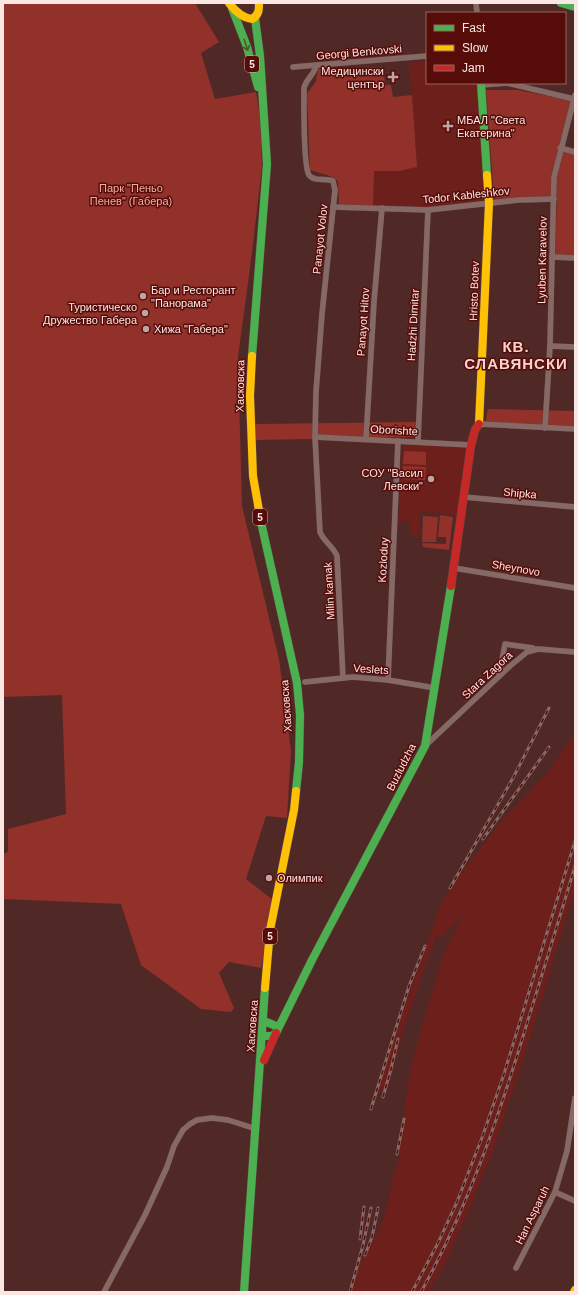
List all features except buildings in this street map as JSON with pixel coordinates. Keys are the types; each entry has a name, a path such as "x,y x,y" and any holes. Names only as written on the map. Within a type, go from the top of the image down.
{"main road":[{"name":"5","path":"231,6 246,19 255,18 259,12 260,3"},
{"path":"561,3 575,7"},
{"name":"Хасковска","path":"231,6 239,24 256,76 265,121"},
{"name":"Хасковска","path":"244,1292 270,930 294,810 299,769 300,715 296,678 269,563 253,476 250,396 252,343 267,164 260,56 255,18"},
{"name":"Hristo Botev","path":"464,498 471,445 475,430 479,424 484,334 489,203 481,84"},
{"name":"Buzludzha","path":"260,1074 264,1059 277,1027 425,746 464,498"},
{"path":"263,1033 272,1036 277,1027 264,1021"}],"street":[{"name":"Georgi Benkovski","path":"293,67 426,56"},
{"name":"Panayot Volov","path":"315,438 319,346 335,190 332,181 329,179 317,179 312,177 309,175 307,168 304,88 307,80 313,75 316,66"},
{"path":"512,84 574,97"},
{"name":"Lyuben Karavelov","path":"545,428 550,346 554,177 560,148 574,97"},
{"path":"560,148 575,152"},
{"name":"Todor Kableshkov","path":"333,206 428,210 518,200 554,199"},
{"name":"Panayot Hitov","path":"366,439 374,302 382,208"},
{"name":"Hadzhi Dimitar","path":"418,441 428,210"},
{"path":"552,257 575,258"},
{"path":"550,346 575,348"},
{"path":"479,424 575,429"},
{"name":"Oborishte","path":"315,438 418,441 471,445"},
{"name":"Milin kamak","path":"315,438 320,532 323,538 333,548 337,556 343,678"},
{"name":"Kozloduy","path":"388,680 398,441"},
{"name":"Shipka","path":"464,498 575,507"},
{"name":"Sheynovo","path":"454,568 575,588"},
{"path":"499,676 505,644 538,649 575,652"},
{"name":"Stara Zagora","path":"425,746 499,676 527,652 538,649"},
{"name":"Veslets","path":"305,682 353,677 388,680 435,688"},
{"name":"Han Asparuh","path":"516,1268 556,1192 567,1151 575,1098"},
{"path":"104,1292 145,1215 167,1167 174,1146 183,1130 197,1120 212,1118 228,1120 256,1129"},
{"path":"556,1192 575,1201"}],"shaded area":[{"name":"МБАЛ \"Света Екатерина\"","path":"426,61 426,84 479,84 488,200 432,209 373,207 374,171 399,171 417,167 412,95 408,63"},
{"name":"СОУ \"Васил Левски\"","path":"403,443 466,446 457,515 420,512 419,535 411,535 410,521 398,521"},
{"path":"575,734 575,889 522,1064 493,1150 469,1210 445,1264 429,1292 348,1292 358,1267 379,1231 388,1203 392,1181 399,1158 400,1136 412,1060 444,953 464,912 441,938 436,935 403,1031 387,1092 377,1089 442,902 463,871 498,825 548,772"}],"green space":[{"name":"Парк \"Пеньо Пенев\" (Габера)","path":"3,3 195,3 219,42 201,53 215,99 256,92 260,116 262,166 238,357 242,506 279,659 291,751 287,818 266,816 246,879 273,900 261,968 229,962 219,973 234,1008 231,1012 201,1009 141,965 121,904 3,899 3,854 8,852 8,829 66,814 62,695 3,697"},
{"path":"383,67 385,85 391,85 393,97 412,95 417,167 399,171 374,171 373,207 339,207 338,181 330,176 310,170 307,94 316,81 318,69"},
{"path":"486,90 518,90 571,101 558,149 575,154 575,255 555,255 557,196 494,199"},
{"path":"488,409 575,411 575,429 485,424"},
{"path":"417,422 416,437 256,440 255,424"},
{"path":"404,451 426,452 426,465 403,464"},
{"path":"403,466 426,467 425,480 403,479"},
{"path":"440,515 453,517 449,550 423,547 422,543 446,544 446,537 438,537"},
{"path":"423,516 438,517 436,542 422,542"}],"railway":[{"path":"450,888 513,778 549,708"},
{"path":"483,839 549,747"},
{"path":"412,1292 438,1243 457,1202 483,1135 504,1074 575,841"},
{"path":"421,1292 454,1226 482,1159 506,1090 575,866"},
{"path":"371,1109 409,986 425,946"},
{"path":"383,1097 398,1039"},
{"path":"397,1154 404,1119"},
{"path":"360,1239 364,1207"},
{"path":"350,1292 363,1245 371,1208"},
{"path":"365,1255 372,1237 378,1208"}],"traffic: fast":[{"path":"561,3 575,7"},
{"path":"232,8 247,47 258,87"},
{"path":"252,356 267,164 260,56 255,18"},
{"path":"481,84 487,175"},
{"path":"261,522 297,683 300,715 299,762 296,791"},
{"path":"263,1036 272,1036 276,1033 312,960 425,746 451,586"},
{"path":"244,1292 265,988"},
{"path":"264,1021 276,1026"}],"traffic: slow":[{"path":"229,3 239,14 252,19 258,12 259,3"},
{"path":"479,424 489,203 487,175"},
{"path":"252,356 250,396 253,476 261,522"},
{"path":"265,988 270,930 294,810 296,791"}],"traffic: jam":[{"path":"451,586 471,445 475,430 479,424"},
{"path":"264,1060 276,1033"}],"place":[{"name":"Медицински център","path":"393,77"},
{"name":"МБАЛ \"Света Екатерина\"","path":"448,126"},
{"name":"Бар и Ресторант \"Панорама\"","path":"143,296"},
{"name":"Туристическо Дружество Габера","path":"145,313"},
{"name":"Хижа \"Габера\"","path":"146,329"},
{"name":"СОУ \"Васил Левски\"","path":"431,479"},
{"name":"Олимпик","path":"269,878"}],"district":[{"name":"КВ. СЛАВЯНСКИ","path":"516,354"}]}
